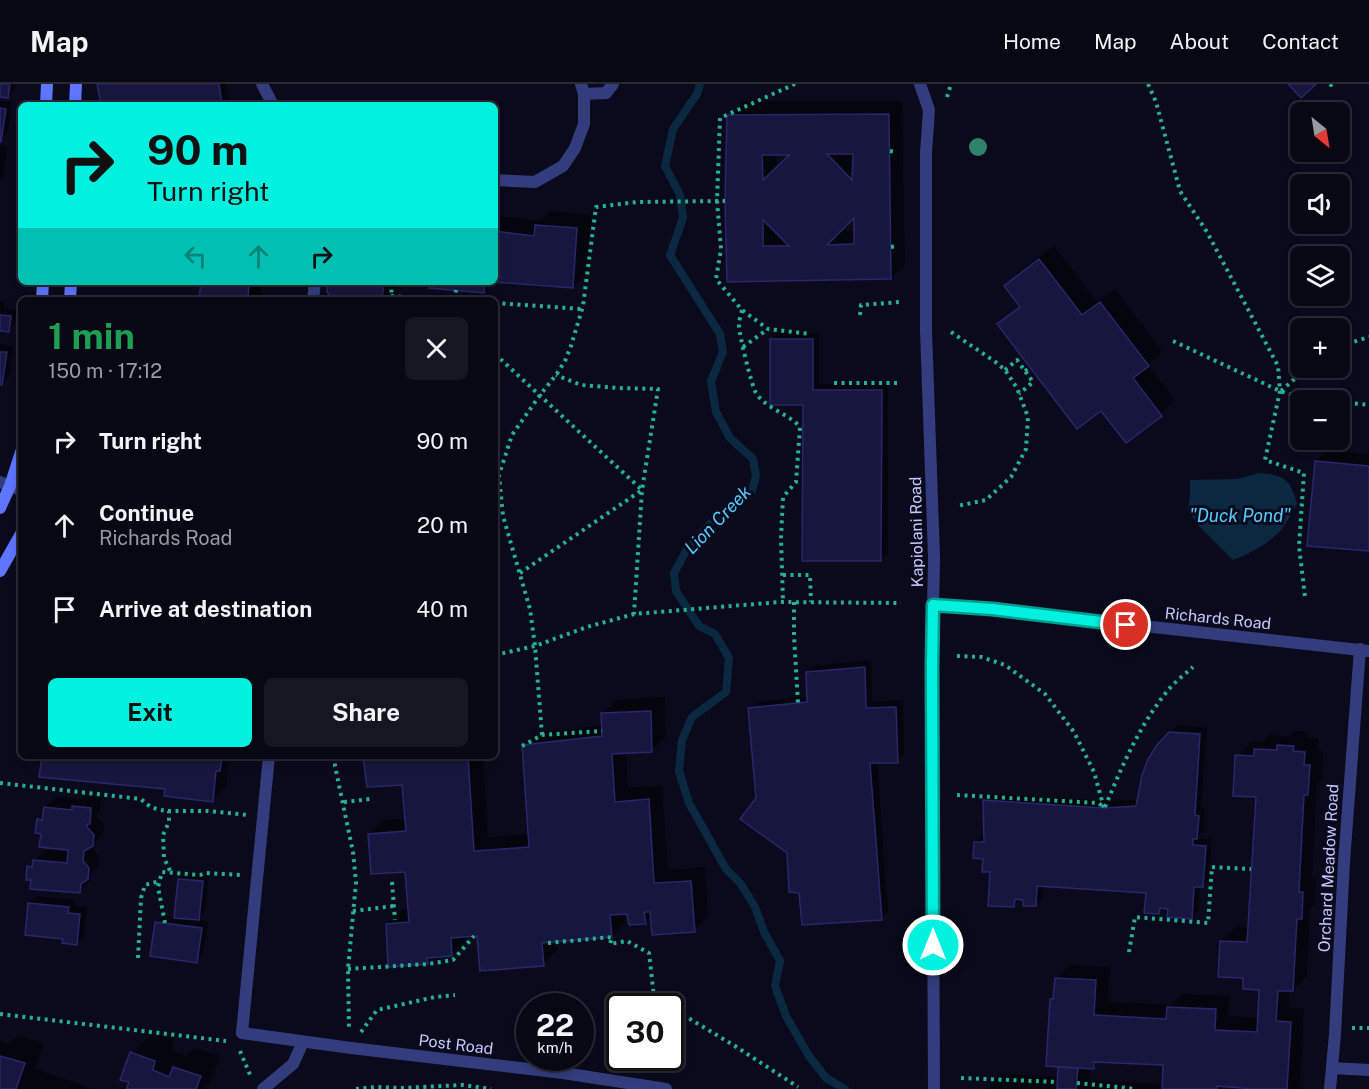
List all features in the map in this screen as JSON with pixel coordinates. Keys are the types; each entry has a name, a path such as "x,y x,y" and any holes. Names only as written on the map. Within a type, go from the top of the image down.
{"street":[{"path":"46,102 47,84"},
{"path":"75,102 76,84"},
{"path":"262,84 271,102"},
{"path":"498,180 535,182 563,166 575,148 584,124 582,89 606,93 613,84"},
{"name":"Kapiolani Road","path":"920,84 929,110 926,153 926,330 934,535 932,666 934,1089"},
{"path":"0,508 18,461"},
{"path":"0,572 18,539"},
{"name":"Richards Road","path":"933,605 992,609 1364,650"},
{"name":"Orchard Meadow Road","path":"1330,1089 1344,862 1364,650"},
{"path":"257,876 269,759"},
{"name":"Post Road","path":"257,876 242,1033 562,1073 625,1086 666,1089"},
{"path":"263,1089 293,1064 303,1042"},
{"path":"1332,1068 1369,1070"}],"path":[{"path":"795,84 720,118 717,201 721,249 716,279 742,310 768,329 810,334"},
{"path":"947,97 951,84"},
{"path":"1148,84 1156,102 1180,191 1207,232 1278,366 1280,391 1265,460 1304,473 1299,546 1305,597"},
{"path":"890,151 896,152"},
{"path":"542,735 530,609 503,516 499,475 512,435 556,375 572,346 582,309 596,207 638,202 725,201"},
{"path":"891,247 897,246"},
{"path":"454,297 456,291"},
{"path":"860,315 861,305 900,302"},
{"path":"498,303 582,309"},
{"path":"742,310 739,325 755,392 770,406 794,420 800,427 796,482 783,497 781,538 783,602"},
{"path":"743,347 768,329"},
{"path":"951,332 1005,370 1017,388 1028,417 1026,448 1011,477 987,500 957,506"},
{"path":"1350,343 1369,337"},
{"path":"1173,341 1290,394"},
{"path":"498,357 642,490"},
{"path":"1005,370 1017,360 1034,382 1019,394"},
{"path":"1025,371 1030,368"},
{"path":"556,375 581,385 658,389 642,490 634,614"},
{"path":"1280,391 1295,378"},
{"path":"834,383 901,383"},
{"path":"1350,403 1369,405"},
{"path":"520,573 642,490"},
{"path":"783,575 810,575 811,602"},
{"path":"498,654 535,646 587,627 634,614 783,602 901,603"},
{"path":"794,602 798,703"},
{"path":"957,656 981,657 1005,665 1045,694 1074,732 1094,772 1104,808"},
{"path":"1104,808 1122,766 1144,725 1170,688 1193,667"},
{"path":"522,746 542,735 602,732"},
{"path":"335,759 353,852 356,882 348,969 348,1023 351,1048"},
{"path":"0,783 141,799 156,809 208,811 263,817"},
{"path":"957,795 1098,803 1104,808"},
{"path":"344,802 370,799"},
{"path":"168,810 169,822 163,835 164,858 171,873"},
{"path":"1129,952 1135,917 1208,922 1212,867 1251,869"},
{"path":"165,923 158,887 162,872 257,876"},
{"path":"138,958 141,898 145,885 160,881"},
{"path":"392,882 395,920"},
{"path":"353,911 394,906"},
{"path":"348,969 428,964 453,960 474,936"},
{"path":"548,943 612,937 610,944 627,941 649,953 652,993"},
{"path":"351,1048 377,1010 435,997 455,995"},
{"path":"0,1014 236,1042 252,1078"},
{"path":"684,1015 798,1088"},
{"path":"961,1078 1057,1082"},
{"path":"1077,1083 1136,1089"},
{"path":"357,1089 462,1085 491,1089"}],"water":[{"name":"\"Duck Pond\"","path":"1259,473 1274,475 1285,480 1292,488 1297,503 1279,533 1255,550 1233,560 1199,526 1188,510 1190,480 1238,479"}],"building":[{"path":"0,84 10,84 8,98 0,97"},
{"path":"97,84 219,84 222,102 100,102"},
{"path":"1288,84 1316,84 1301,98"},
{"path":"0,108 6,109 1,142 0,142"},
{"path":"889,114 891,279 727,282 725,201 727,115","holes":["827,154 853,154 852,180","762,155 789,155 763,180","854,218 854,244 827,245","763,220 789,246 763,246"]},
{"path":"535,225 577,228 573,288 498,282 498,231 534,236"},
{"path":"1039,259 1082,315 1100,302 1149,366 1133,378 1162,416 1126,443 1101,411 1077,429 997,324 1020,307 1004,286"},
{"path":"201,285 249,285 248,297 199,297"},
{"path":"328,285 384,285 382,297 331,297 327,292"},
{"path":"429,285 485,285 484,293 429,288"},
{"path":"0,315 11,316 9,332 0,331"},
{"path":"770,339 813,339 813,390 882,390 881,561 802,561 803,405 770,405"},
{"path":"0,352 7,352 2,385 0,384"},
{"path":"1315,461 1369,466 1369,551 1307,546"},
{"path":"865,667 866,708 896,707 898,763 870,763 882,920 802,925 799,893 789,892 787,853 740,819 756,798 748,708 807,702 806,672"},
{"path":"651,711 652,752 612,754 615,802 649,799 654,883 691,881 695,932 652,935 650,912 644,912 646,924 629,925 627,914 610,915 612,937 542,943 544,966 480,971 477,936 451,938 452,956 427,958 428,964 388,967 386,924 409,922 405,872 371,874 368,834 406,831 402,785 367,787 363,759 468,759 474,851 529,847 522,745 602,736 601,713"},
{"path":"1169,732 1200,734 1195,815 1199,816 1197,839 1193,839 1193,845 1206,846 1203,887 1194,887 1192,919 1167,917 1168,909 1160,908 1159,914 1144,913 1146,893 1037,886 1036,906 1023,906 1023,900 1015,899 1014,907 988,906 990,872 982,872 983,859 973,858 974,842 984,842 983,800 1104,808 1136,806 1142,775 1148,759"},
{"path":"1277,745 1294,746 1293,751 1305,752 1304,765 1310,765 1308,795 1304,795 1299,892 1303,892 1302,919 1297,919 1293,991 1278,991 1276,1021 1291,1022 1287,1089 1217,1086 1217,1089 1162,1089 1163,1065 1094,1062 1094,1069 1046,1066 1050,999 1053,999 1055,978 1096,980 1094,1015 1166,1019 1167,1007 1216,1009 1215,1030 1257,1032 1259,990 1243,989 1243,978 1218,977 1220,941 1247,942 1256,797 1233,796 1235,755 1254,756 1254,749 1277,750"},
{"path":"42,759 222,759 220,771 216,771 213,802 164,796 165,789 39,777"},
{"path":"72,806 91,808 90,824 87,824 87,827 94,835 93,846 84,851 83,861 89,868 88,879 81,884 80,893 30,889 31,880 26,880 27,866 32,867 33,860 67,863 68,850 39,847 41,834 35,833 37,819 42,820 44,807 72,810"},
{"path":"178,879 203,881 199,920 174,918"},
{"path":"28,903 69,907 68,913 80,914 77,945 62,943 63,939 25,935"},
{"path":"155,922 202,928 197,963 150,956"},
{"path":"130,1052 155,1061 153,1070 169,1077 173,1067 201,1076 196,1089 126,1089 129,1082 120,1080"},
{"path":"0,1056 25,1063 16,1089 0,1089"},
{"path":"1058,1067 1078,1068 1076,1089 1057,1089"}],"waterway":[{"name":"Lion Creek","path":"700,84 697,94 673,129 665,166 680,195 683,218 670,255 720,334 723,352 711,381 716,412 730,438 753,459 756,476 752,491 710,524 686,551 674,573 676,591 699,626 715,634 729,658 726,692 692,717 682,740 679,771 689,803 726,869 741,884 755,907 764,932 780,961 775,986 786,1016 809,1056 826,1078 845,1089"}],"route":[{"path":"933,945 933,605 992,609 1126,625"}]}
